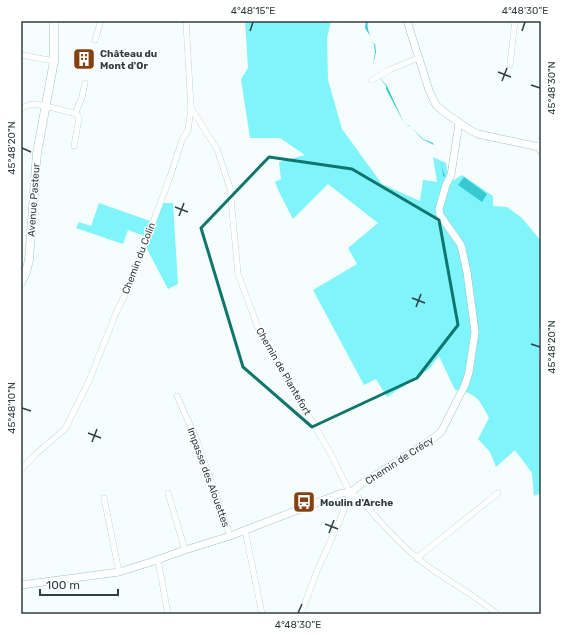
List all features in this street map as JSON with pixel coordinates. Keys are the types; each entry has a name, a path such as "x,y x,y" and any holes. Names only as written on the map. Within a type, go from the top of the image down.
{"main road":[{"name":"Avenue Pasteur","path":"21,283 29,260 37,153 54,61 54,21"}],"street":[{"path":"95,40 100,21"},
{"name":"Chemin du Colin","path":"21,470 36,454 66,429 88,383 130,284 170,177 182,140 188,130 191,108 186,21"},
{"path":"407,21 429,90 436,104 444,112 478,134 540,146"},
{"path":"510,65 515,21"},
{"path":"21,55 54,61"},
{"path":"376,77 418,58"},
{"path":"74,114 82,97 85,83"},
{"path":"21,108 32,104 77,114 79,118 74,146"},
{"name":"Chemin de Plantefort","path":"191,108 217,149 230,188 238,274 259,330 332,456 348,486 350,494"},
{"name":"Chemin de Crécy","path":"21,585 119,572 230,536 342,493 350,494 360,485 435,437 445,426 465,386 469,372 475,332 467,272 461,245 440,215 439,209 450,175 459,123"},
{"name":"Impasse des Alouettes","path":"177,396 198,443 230,536"},
{"path":"168,493 185,550"},
{"path":"417,558 498,493"},
{"path":"301,614 317,571 350,494 359,498 404,547 417,558 475,597 497,614"},
{"path":"104,498 119,572"},
{"path":"244,530 262,614"},
{"path":"158,560 168,614"}],"highlighted area":[{"path":"269,157 352,169 439,220 458,325 417,378 312,427 243,367 201,228"}],"shaded area":[{"path":"245,21 331,21 327,38 328,80 342,129 382,184 420,201 423,180 437,182 433,157 446,163 449,183 462,175 493,196 493,206 507,207 522,218 541,241 541,326 539,326 539,362 541,364 541,493 534,496 532,473 515,450 496,467 490,452 478,439 489,418 483,406 473,395 455,390 439,356 429,369 387,397 376,379 364,385 313,290 357,264 348,248 378,223 328,184 293,219 275,182 281,179 279,162 305,155 280,138 250,138 241,79 248,68"},
{"path":"366,21 368,21 370,36 365,28"},
{"path":"370,41 375,44 376,52 373,64 375,52 374,44"},
{"path":"377,74 387,86 404,123 386,89 386,86"},
{"path":"411,127 423,139 433,143 434,145 422,139"},
{"path":"464,177 487,194 482,202 458,185"},
{"path":"99,203 150,221 145,236 128,230 123,244 76,228 79,222 91,226"},
{"path":"162,203 173,203 178,284 168,289 146,247"}],"place":[{"name":"Château du Mont d'Or","path":"84,59"},
{"name":"Moulin d'Arche","path":"304,502"}]}
